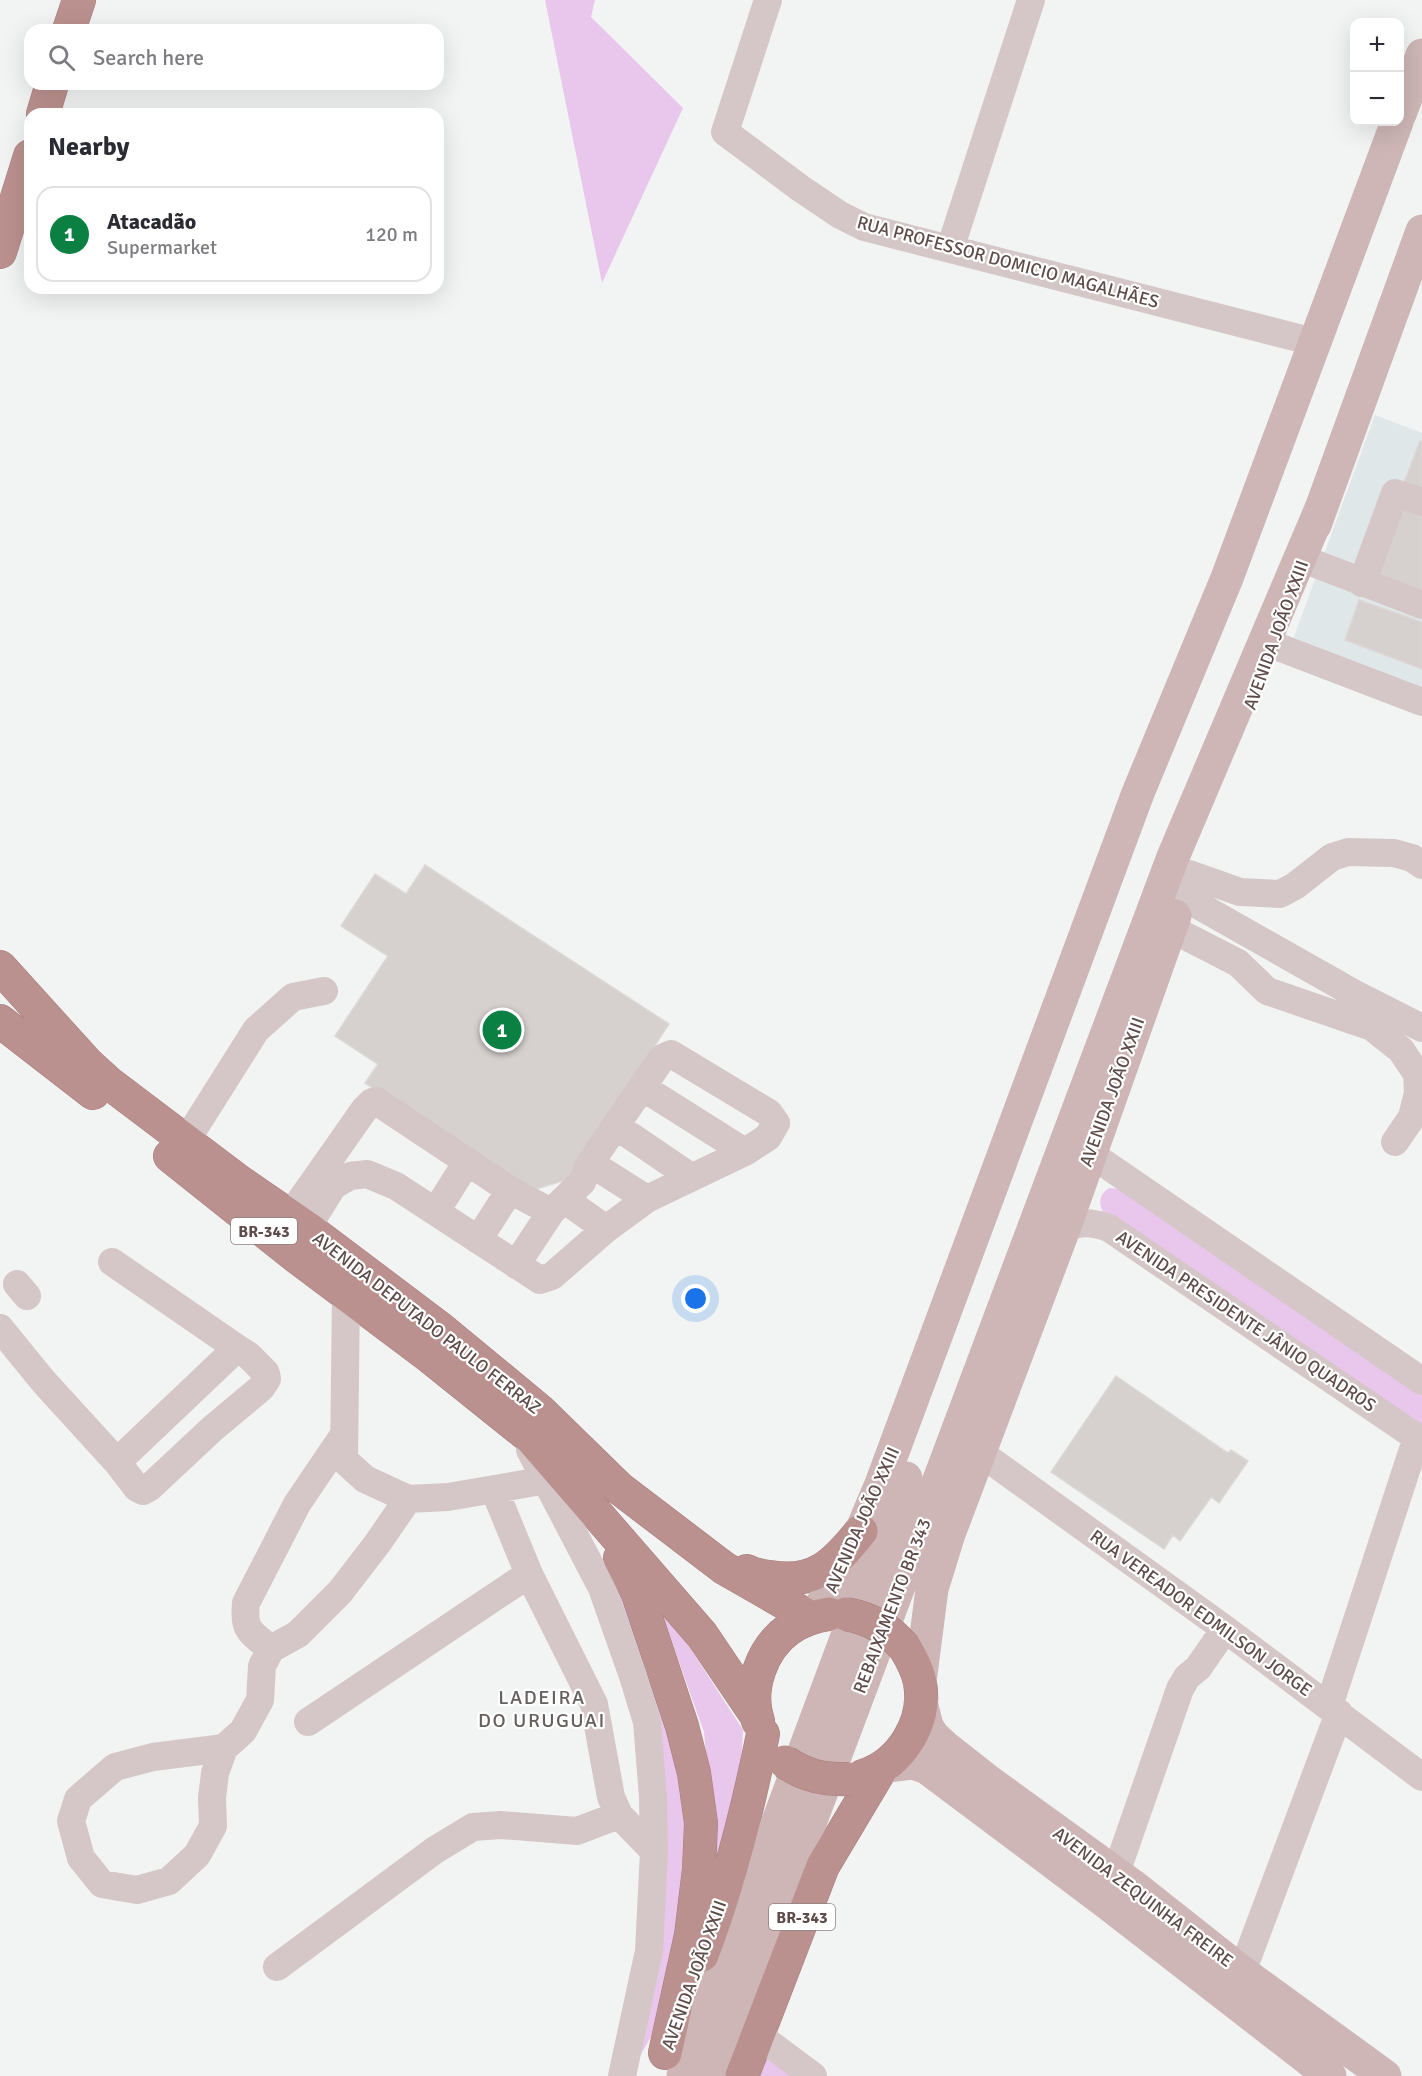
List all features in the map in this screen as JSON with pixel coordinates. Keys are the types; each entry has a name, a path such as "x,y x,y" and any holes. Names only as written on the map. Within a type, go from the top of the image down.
{"highway":[{"path":"71,24 79,0"},
{"path":"45,108 50,90"},
{"path":"0,252 24,175"},
{"name":"AVENIDA DEPUTADO PAULO FERRAZ","path":"0,968 87,1063 109,1083 441,1329 539,1410 619,1488 724,1568 810,1618"},
{"name":"AVENIDA DEPUTADO PAULO FERRAZ","path":"0,1021 95,1094 223,1200 516,1424 531,1438 702,1635 759,1725"},
{"path":"619,1488 727,1562 752,1574 779,1579 813,1576 843,1554 861,1531"},
{"path":"599,1516 638,1594 682,1726 694,1773 701,1823 699,1869 691,1935 668,2068"},
{"path":"759,1725 754,1691 760,1667 772,1646 789,1629 810,1618 828,1614 863,1617 894,1634 913,1661 920,1692"},
{"name":"BR-343","path":"759,1725 784,1762 799,1771 832,1780 849,1779 866,1775 882,1767 901,1750 915,1728 920,1692"},
{"name":"AVENIDA JOÃO XXIII","path":"668,2068 718,1912 759,1725"},
{"name":"BR-343","path":"742,2076 823,1866 882,1767"}],"main road":[{"path":"1404,103 1422,55"},
{"name":"AVENIDA JOÃO XXIII","path":"810,1618 825,1601 842,1573 889,1461 1138,793 1227,578 1395,126"},
{"name":"AVENIDA JOÃO XXIII","path":"1080,1142 1170,928 1422,231"},
{"name":"AVENIDA JOÃO XXIII","path":"920,1692 932,1588 979,1452 1064,1229 1080,1142 1173,857 1322,506"},
{"name":"AVENIDA JOÃO XXIII","path":"1027,1156 1131,875 1227,578"},
{"name":"REBAIXAMENTO BR 343","path":"715,2076 1080,1142"},
{"name":"REBAIXAMENTO BR 343","path":"668,2068 1027,1156"},
{"name":"AVENIDA ZEQUINHA FREIRE","path":"920,1692 927,1726 933,1736 1118,1887 1330,2076"},
{"name":"AVENIDA ZEQUINHA FREIRE","path":"882,1767 913,1763 927,1768 1118,1887 1242,1972 1385,2076"}],"street":[{"name":"RUA PROFESSOR DOMICIO MAGALHÃES","path":"768,0 725,132 840,215 864,228 1314,342"},
{"path":"950,249 1031,0"},
{"path":"1362,583 1395,493 1422,502"},
{"path":"1303,559 1422,605"},
{"path":"1273,645 1422,702"},
{"path":"1186,885 1240,892 1280,894 1295,886 1332,858 1348,852 1394,853 1412,858 1422,865"},
{"path":"1186,885 1355,994 1422,1028"},
{"path":"1170,928 1238,963 1268,991 1372,1027 1401,1050 1417,1074 1418,1093 1412,1117 1395,1142"},
{"path":"186,1141 256,1030 293,997 324,991"},
{"path":"298,1222 333,1186 350,1176 366,1174 396,1186 436,1211 478,1240 516,1265 540,1280 552,1276 606,1229 646,1200 745,1152 768,1137 776,1123 770,1113 671,1054 662,1058 590,1163 582,1182 558,1206 516,1265"},
{"path":"642,1087 745,1152"},
{"path":"298,1222 364,1110 376,1101 510,1190 558,1206 606,1229"},
{"path":"616,1126 691,1177"},
{"path":"1080,1142 1098,1159 1422,1381"},
{"path":"436,1211 467,1162"},
{"path":"590,1163 646,1200"},
{"path":"478,1240 510,1190"},
{"name":"AVENIDA PRESIDENTE JÂNIO QUADROS","path":"1064,1229 1075,1224 1091,1222 1109,1228 1419,1439"},
{"path":"0,1328 137,1488 143,1491 150,1487 212,1429 261,1388 267,1379 266,1373 248,1354 112,1262"},
{"path":"346,1293 344,1460 365,1479 408,1499 448,1497 547,1480"},
{"path":"117,1462 237,1348"},
{"name":"AVENIDA DEPUTADO PAULO FERRAZ","path":"516,1424 602,1588 647,1722 653,1797 654,1851 649,1951 622,2076"},
{"path":"271,1649 247,1629 246,1603 297,1504 343,1436"},
{"path":"1242,1972 1334,1709 1419,1439"},
{"name":"RUA VEREADOR EDMILSON JORGE","path":"979,1452 1225,1629 1422,1777"},
{"path":"494,1489 529,1574 594,1704 611,1797 619,1815 654,1851"},
{"path":"224,1748 153,1757 115,1767 78,1799 71,1821 81,1858 102,1884 137,1890 169,1881 197,1855 213,1826 212,1798 215,1773 224,1748 243,1731 260,1700 262,1666 271,1649 298,1634 340,1592 408,1499"},
{"path":"308,1722 529,1574"},
{"path":"1118,1887 1180,1689 1187,1677 1198,1668 1225,1629"},
{"path":"277,1967 435,1850 473,1827 501,1825 577,1831 619,1815"},
{"path":"758,2035 813,2076"}],"shaded area":[{"path":"545,0 595,0 591,17 683,108 602,283"},
{"path":"1375,415 1422,433 1422,691 1291,645"},
{"path":"1109,1188 1120,1189 1422,1392 1422,1429 1104,1214 1100,1200"},
{"path":"611,1577 637,1629 682,1784 688,1880 652,2035 633,2068 663,1887"},
{"path":"654,1592 743,1730 738,1816 717,1883 704,1732"},
{"path":"766,2052 798,2076 757,2076"}],"building":[{"path":"1420,441 1422,441 1422,492 1403,485"},
{"path":"1396,496 1422,505 1422,601 1365,580"},
{"path":"1359,600 1422,622 1422,669 1345,640"},
{"path":"425,865 669,1024 578,1163 582,1175 530,1191 365,1083 378,1064 335,1036 388,956 341,926 375,874 406,894"},
{"path":"1116,1376 1228,1453 1231,1450 1248,1461 1219,1503 1211,1497 1180,1541 1173,1535 1164,1549 1051,1472"}],"place":[{"name":"Atacadão","path":"502,1030"}],"district":[{"name":"LADEIRA DO URUGUAI","path":"542,1708"}]}
